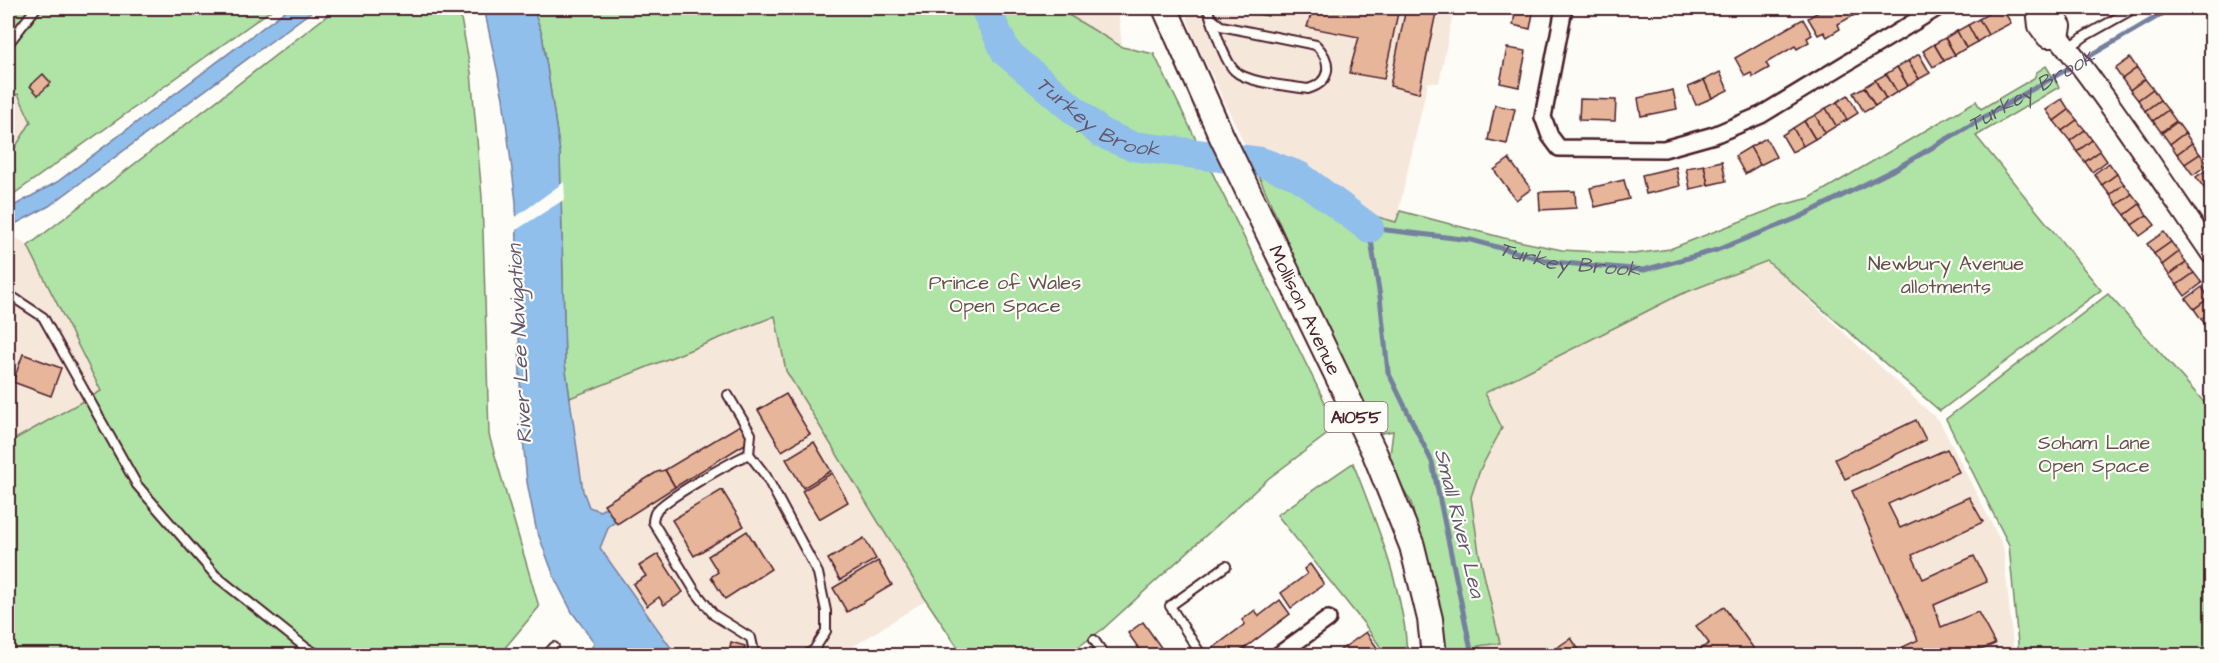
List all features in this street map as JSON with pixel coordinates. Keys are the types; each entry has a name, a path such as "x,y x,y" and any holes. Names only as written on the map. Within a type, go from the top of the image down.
{"main road":[{"name":"Mollison Avenue","path":"1165,8 1221,135 1375,454 1408,536 1430,619 1434,656"}],"street":[{"path":"1564,8 1543,117 1550,136 1559,148 1664,149 1714,135 1761,115 1937,8"},
{"path":"2038,8 2039,26 2047,37 2063,43 2112,107 2211,254"},
{"path":"1277,656 1328,619"}],"lane":[{"path":"8,44 36,8"},
{"path":"1207,8 1211,18 1229,63 1236,72 1246,78 1308,89 1316,86 1327,72 1323,52 1316,45 1221,26 1211,18"},
{"path":"2063,43 2085,36 2135,8"},
{"path":"8,294 43,317 137,485 216,576 305,647 320,656"},
{"path":"728,395 751,434 749,454 766,476 818,573 826,611 826,631 814,650 805,656"},
{"path":"749,454 726,464 674,498 655,512 653,522 714,615 751,638 755,656"},
{"path":"1202,656 1170,606 1226,566"},
{"path":"1094,640 1105,656"},
{"path":"546,656 554,647"}],"shaded area":[{"path":"1057,8 1118,8 1122,47"},
{"path":"1184,8 1454,8 1439,83 1428,82 1396,222 1360,212 1303,170 1272,154 1247,149 1193,36"},
{"path":"18,93 32,122 8,159 8,99"},
{"path":"8,232 28,246 101,392 8,443"},
{"path":"1767,261 1940,422 2003,546 2014,655 1484,655 1477,646 1424,425 1547,360 1679,295"},
{"path":"775,316 786,371 926,600 840,655 676,655 599,548 583,491 570,398"}],"green space":[{"path":"8,8 274,8 8,198 8,159 31,122 18,94 8,99"},
{"path":"337,8 459,8 471,72 482,197 489,435 539,607 499,655 8,656 8,443 101,391 28,246"},
{"name":"Prince of Wales Open Space","path":"533,8 1057,8 1122,47 1154,54 1337,427 1269,478 1103,629 1067,655 963,655 926,600 786,371 775,316 570,398 565,364 560,153 542,34"},
{"name":"Newbury Avenue allotments","path":"2046,66 2059,87 1976,136 2101,290 1940,411 1767,261 1679,295 1485,393 1502,428 1480,470 1471,497 1479,553 1500,643 1478,646 1484,655 1442,655 1433,596 1411,502 1389,464 1393,431 1372,435 1247,149 1272,154 1303,170 1360,212 1396,222 1400,211 1504,238 1562,250 1634,254 1670,249 1782,205 1810,198 1976,101 1981,109 2034,78 2037,72"},
{"name":"Soham Lane Open Space","path":"2108,294 2211,410 2211,655 2019,655 2009,545 1946,419"},
{"path":"1353,463 1382,539 1394,579 1404,623 1407,655 1386,655 1365,625 1277,515"}],"water":[{"path":"289,8 316,8 49,206 15,224 8,209 57,182"},
{"path":"484,8 533,8 542,34 560,153 565,364 583,491 589,507 600,511 659,475 668,490 609,526 600,548 676,655 589,655 594,642 572,612 555,579 536,528 527,482 521,418 516,202 503,98"}],"pier":[{"path":"564,182 565,199 513,232 513,219"}],"building":[{"path":"1227,8 1270,8 1268,16"},
{"path":"1313,8 1399,8 1384,79 1349,73 1359,37 1307,27"},
{"path":"1406,8 1437,8 1419,93 1390,86"},
{"path":"1516,8 1534,8 1530,29 1513,25"},
{"path":"1825,8 1867,8 1838,24 1840,29 1827,37 1824,32 1818,35 1808,18"},
{"path":"2002,8 2011,23 1988,35 1979,19"},
{"path":"1803,19 1812,35 1807,38 1809,42 1797,49 1795,46 1766,63 1769,68 1753,77 1751,73 1745,76 1735,58"},
{"path":"1979,19 1988,35 1977,42 1968,25"},
{"path":"1968,25 1977,42 1966,48 1957,31"},
{"path":"1957,31 1966,48 1955,55 1945,38"},
{"path":"1945,38 1955,55 1944,61 1934,44"},
{"path":"1934,44 1944,61 1933,67 1923,51"},
{"path":"1507,48 1526,51 1519,87 1500,83"},
{"path":"1919,54 1930,73 1919,79 1908,61"},
{"path":"2130,58 2137,68 2122,79 2115,69"},
{"path":"1908,61 1919,79 1908,86 1897,67"},
{"path":"1897,67 1908,86 1897,92 1886,74"},
{"path":"2137,68 2145,79 2130,90 2122,79"},
{"path":"1720,72 1728,90 1712,98 1704,80"},
{"path":"43,74 51,83 38,95 30,86"},
{"path":"1886,74 1897,92 1886,99 1875,80"},
{"path":"2145,79 2153,89 2138,100 2130,90"},
{"path":"1704,80 1712,98 1696,105 1688,87"},
{"path":"1875,80 1886,99 1875,106 1864,87"},
{"path":"1864,87 1875,106 1864,112 1853,93"},
{"path":"2153,89 2160,100 2145,111 2138,100"},
{"path":"1673,90 1677,109 1641,116 1638,98"},
{"path":"1848,95 1858,113 1847,120 1837,102"},
{"path":"1580,99 1616,100 1615,121 1579,120"},
{"path":"2062,99 2069,110 2054,121 2046,110"},
{"path":"2160,100 2168,110 2153,121 2145,111"},
{"path":"1837,102 1847,120 1836,126 1826,108"},
{"path":"1495,105 1515,109 1507,144 1488,140"},
{"path":"1826,108 1836,126 1825,133 1815,115"},
{"path":"2069,110 2077,120 2062,131 2054,121"},
{"path":"2168,110 2176,121 2161,132 2153,121"},
{"path":"1815,115 1825,133 1815,139 1804,121"},
{"path":"2077,120 2085,130 2070,141 2062,131"},
{"path":"1804,121 1815,139 1803,146 1793,128"},
{"path":"2177,122 2185,133 2170,144 2162,133"},
{"path":"1793,128 1803,146 1792,152 1782,135"},
{"path":"2085,130 2092,140 2077,152 2070,141"},
{"path":"2185,133 2192,143 2177,154 2170,144"},
{"path":"1766,138 1776,157 1760,165 1750,147"},
{"path":"2092,140 2100,151 2085,162 2077,152"},
{"path":"2192,143 2200,154 2185,164 2177,154"},
{"path":"1750,147 1760,165 1745,174 1735,156"},
{"path":"2100,151 2107,161 2092,172 2085,162"},
{"path":"2200,154 2208,164 2193,175 2185,164"},
{"path":"1509,159 1531,189 1516,200 1494,170"},
{"path":"1722,161 1726,181 1708,185 1704,165"},
{"path":"2109,163 2117,174 2102,185 2094,174"},
{"path":"1704,165 1708,185 1690,189 1686,168"},
{"path":"1676,167 1680,186 1646,194 1642,175"},
{"path":"2211,167 2212,182 2204,188 2196,177"},
{"path":"2117,174 2124,184 2110,195 2102,185"},
{"path":"1624,180 1629,199 1595,207 1590,188"},
{"path":"2124,184 2132,194 2117,205 2110,195"},
{"path":"1575,191 1576,208 1540,210 1539,192"},
{"path":"2132,194 2140,204 2125,215 2117,205"},
{"path":"2140,204 2147,215 2132,225 2125,215"},
{"path":"2147,215 2155,225 2140,236 2132,225"},
{"path":"2164,232 2171,242 2154,254 2147,244"},
{"path":"2171,242 2179,252 2162,265 2154,254"},
{"path":"2179,252 2186,263 2169,275 2162,265"},
{"path":"2186,263 2194,273 2177,285 2169,275"},
{"path":"2194,273 2202,283 2185,296 2177,285"},
{"path":"2202,287 2209,298 2194,309 2186,299"},
{"path":"2209,298 2212,300 2212,312 2201,319 2194,309"},
{"path":"2212,312 2212,327 2209,329 2201,319"},
{"path":"23,354 61,368 51,396 13,382"},
{"path":"786,394 810,434 782,451 758,410"},
{"path":"1916,420 1926,440 1845,479 1835,459"},
{"path":"740,425 750,441 675,487 665,470"},
{"path":"814,442 831,471 803,488 786,459"},
{"path":"1947,449 1959,472 1888,504 1900,528 1969,497 1983,522 1912,555 1923,579 1974,556 1987,582 1934,605 1941,627 1978,612 1995,644 1967,656 1884,656 1918,640 1852,491"},
{"path":"665,470 675,487 617,524 604,504 657,472"},
{"path":"832,473 848,502 819,519 802,491"},
{"path":"722,490 744,526 694,556 672,520"},
{"path":"747,531 771,569 725,599 711,577 718,572 708,556"},
{"path":"864,538 876,559 840,580 828,559"},
{"path":"658,554 683,592 664,605 659,597 647,606 633,584 646,576 639,566"},
{"path":"878,561 892,585 847,612 833,588"},
{"path":"1310,564 1324,584 1291,608 1281,593 1307,574 1304,569"},
{"path":"1280,600 1290,614 1234,656 1219,656 1213,648 1245,624 1242,620 1255,610 1259,616"},
{"path":"1724,607 1759,656 1691,656 1709,643 1696,626"},
{"path":"1143,622 1167,656 1144,656 1128,633"},
{"path":"1366,632 1380,652 1376,656 1366,654 1363,656 1332,656"},
{"path":"1571,638 1583,656 1545,656"},
{"path":"731,642 745,646 742,656 728,656"}],"waterway":[{"name":"Turkey Brook","path":"985,8 1006,52 1101,133 1132,146 1261,162 1299,176 1369,228"},
{"name":"Turkey Brook","path":"1474,656 1432,462 1388,372 1380,297 1369,228 1471,240 1552,262 1644,270 1717,250 1800,217 1897,168 2172,8"}],"water label":[{"name":"River Lee Navigation","path":"519,344"},
{"name":"Small River Lea","path":"1460,523"}]}
